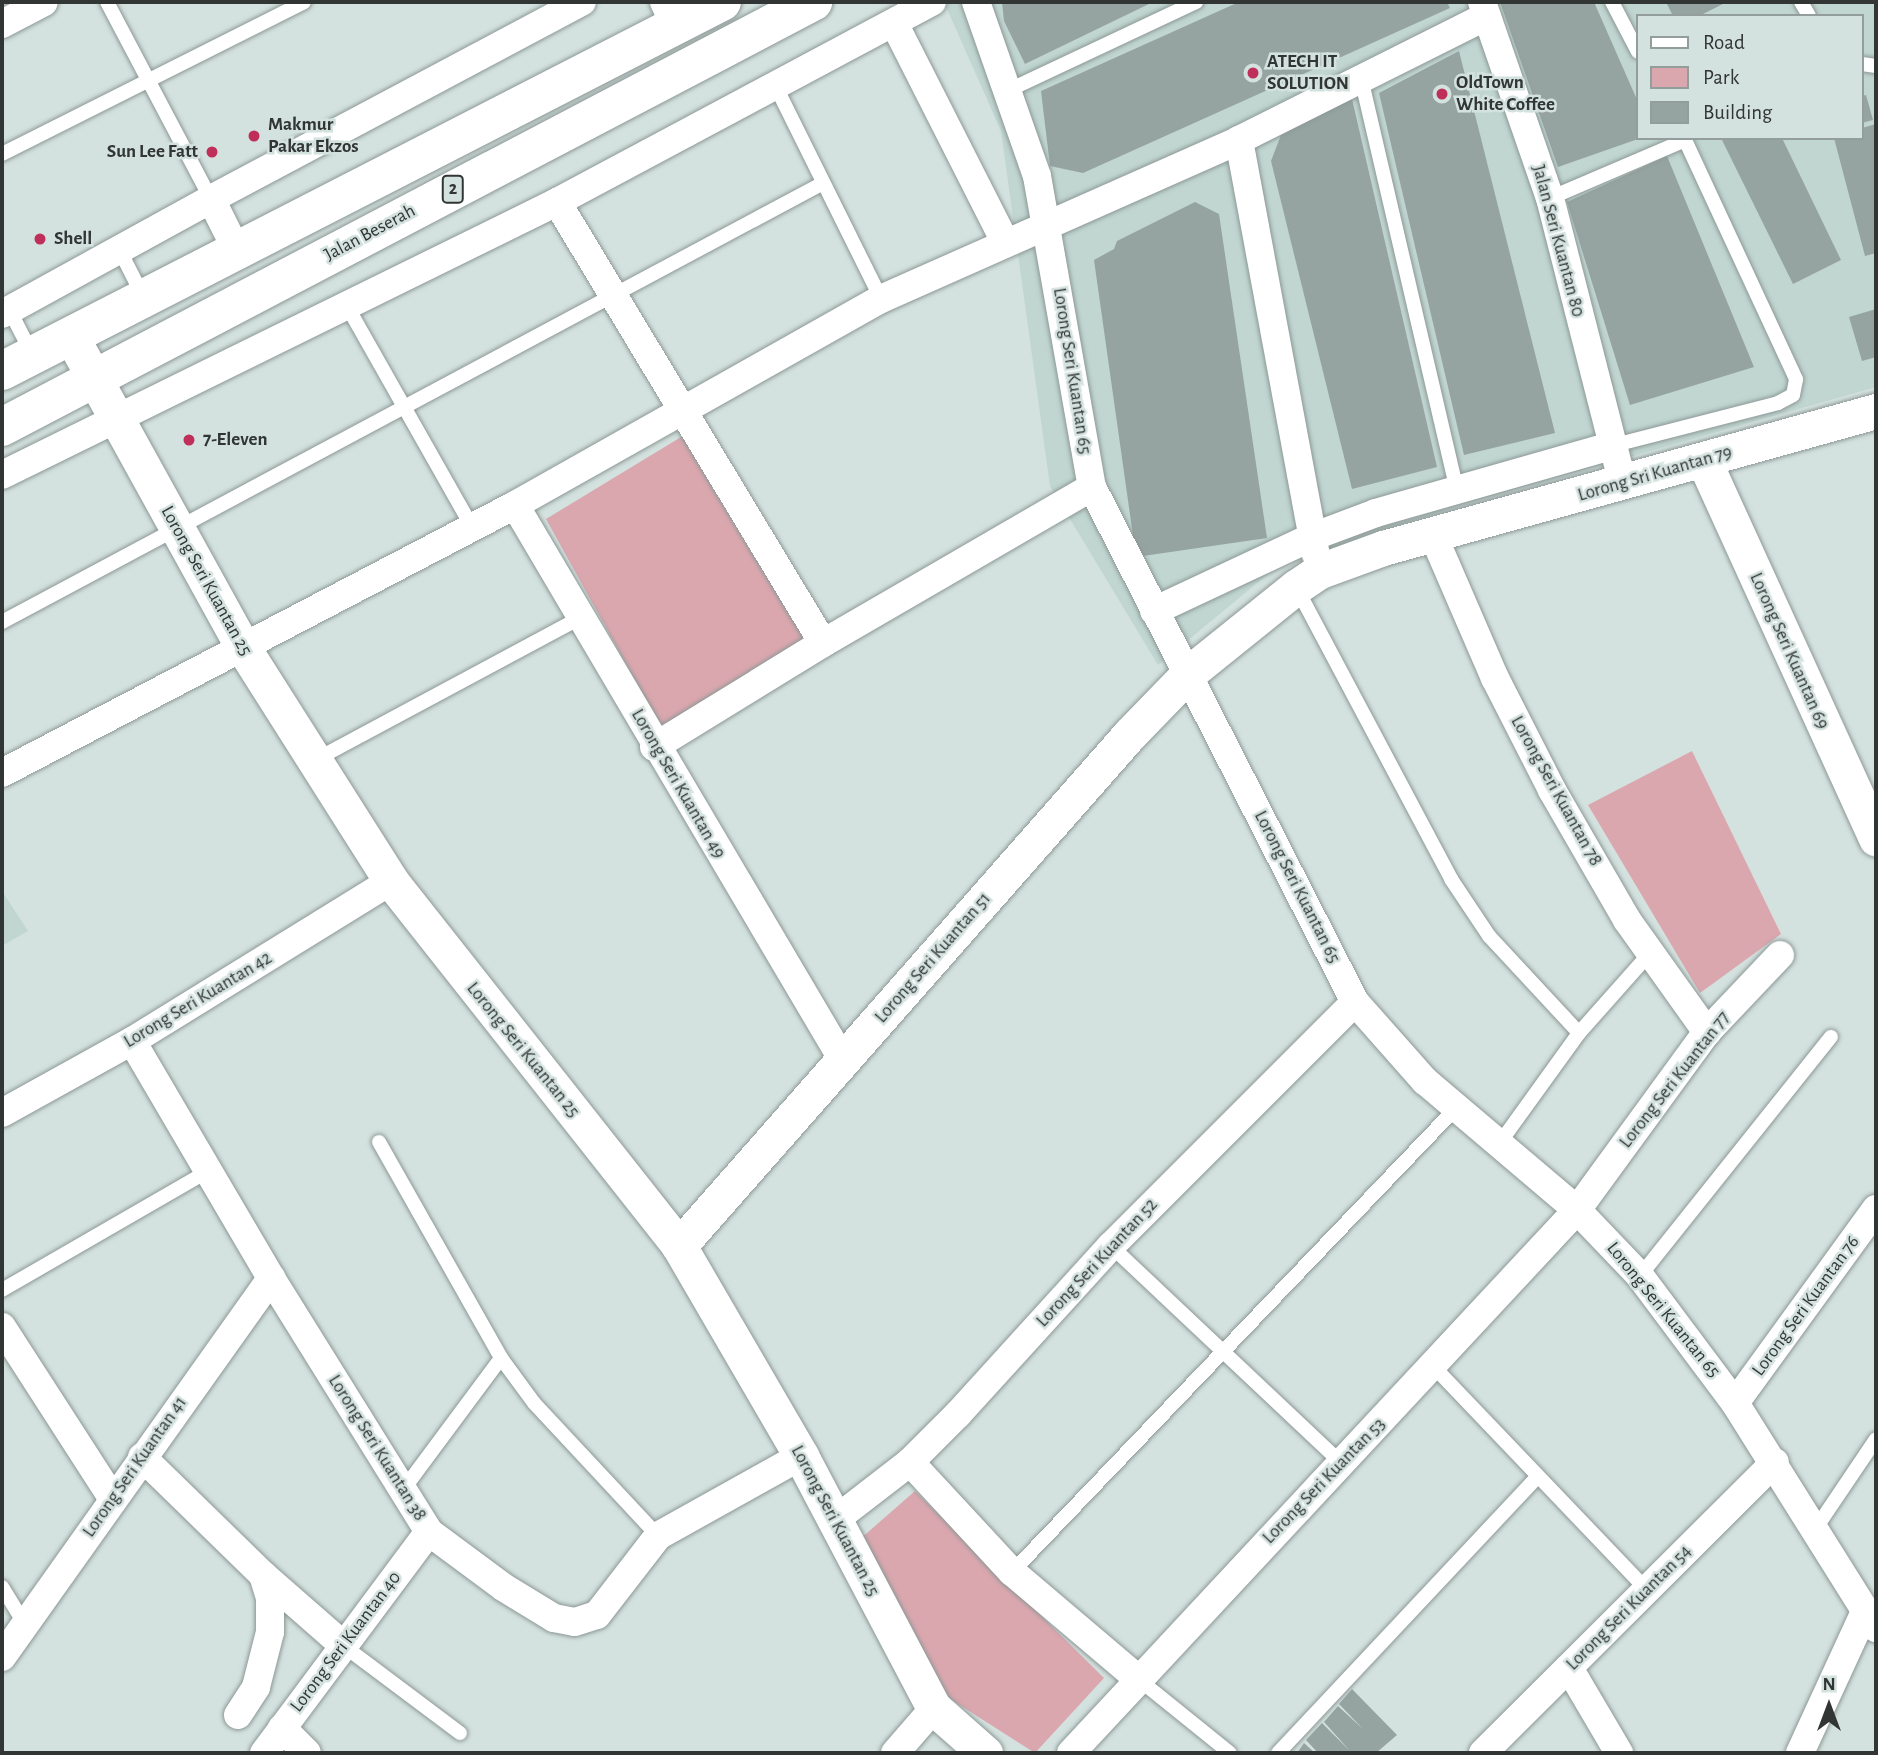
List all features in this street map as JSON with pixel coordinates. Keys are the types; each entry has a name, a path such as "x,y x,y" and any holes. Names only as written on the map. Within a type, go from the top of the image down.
{"highway":[{"name":"2","path":"17,363 237,251 670,14 722,2"},
{"name":"Jalan Beserah","path":"2,427 813,2"}],"street":[{"path":"2,24 44,2"},
{"path":"6,311 582,2"},
{"path":"2,475 557,202 775,85 900,13 932,2"},
{"name":"Lorong Seri Kuantan 65","path":"976,2 1009,90 1048,224 1092,487 1355,1002 1384,1040 1577,1210 1640,1276 1735,1403 1775,1462 1871,1620"},
{"path":"2,772 515,505 881,299 1005,242 1240,141 1361,78 1484,9"},
{"name":"Jalan Seri Kuantan 80","path":"1484,9 1550,198 1611,446 1623,484"},
{"path":"900,13 1005,242"},
{"path":"1240,141 1311,537 1308,579"},
{"path":"211,199 237,251"},
{"path":"557,202 822,643"},
{"name":"Lorong Seri Kuantan 25","path":"71,336 242,646 391,881 679,1246 801,1456 934,1709 985,1753"},
{"name":"Lorong Sri Kuantan 79","path":"1308,579 1433,535 1875,415"},
{"path":"1154,611 1311,537 1456,487 1611,446"},
{"name":"Lorong Seri Kuantan 69","path":"1704,461 1876,839"},
{"path":"654,747 822,643 1092,487"},
{"name":"Lorong Seri Kuantan 49","path":"515,505 583,616 654,747 844,1062"},
{"name":"Lorong Seri Kuantan 78","path":"1433,535 1495,678 1552,790 1650,953 1707,1032"},
{"name":"Lorong Seri Kuantan 51","path":"679,1246 844,1062 1119,746 1189,673 1308,579"},
{"name":"Lorong Seri Kuantan 42","path":"2,1113 132,1041 391,881"},
{"name":"Lorong Seri Kuantan 77","path":"1577,1210 1707,1032 1780,956"},
{"name":"Lorong Seri Kuantan 52","path":"835,1520 910,1462 1111,1246 1355,1002"},
{"name":"Lorong Seri Kuantan 38","path":"132,1041 271,1278 429,1532 503,1587 554,1618 575,1622 597,1615 657,1536 801,1456"},
{"name":"Lorong Seri Kuantan 76","path":"1735,1403 1876,1209"},
{"name":"Lorong Seri Kuantan 53","path":"1071,1753 1137,1678 1433,1367 1577,1210"},
{"name":"Lorong Seri Kuantan 41","path":"2,1657 271,1278"},
{"path":"2,1327 113,1498"},
{"path":"142,1457 263,1575 344,1646"},
{"path":"910,1462 1012,1572 1137,1678"},
{"name":"Lorong Seri Kuantan 54","path":"1483,1753 1649,1591 1775,1462"},
{"name":"Lorong Seri Kuantan 40","path":"264,1753 429,1532"},
{"path":"237,1715 256,1687 270,1632 270,1598 263,1575"},
{"path":"1801,1753 1871,1620"},
{"path":"1569,1668 1619,1753"},
{"path":"895,1753 934,1709"},
{"path":"282,1728 307,1753"}],"lane":[{"path":"107,2 211,199"},
{"path":"2,154 304,2"},
{"path":"1009,90 1196,2"},
{"path":"1612,2 1636,48"},
{"path":"1361,78 1456,487"},
{"path":"775,85 881,299"},
{"path":"1550,198 1682,140"},
{"path":"1611,446 1778,403 1793,395 1796,379 1684,140"},
{"path":"2,622 615,298 823,183"},
{"path":"119,249 145,299"},
{"path":"347,306 472,527"},
{"path":"6,311 17,363"},
{"path":"1308,579 1451,879 1489,936 1579,1033"},
{"path":"315,760 583,616"},
{"path":"1499,1144 1579,1033 1650,953"},
{"path":"1640,1276 1831,1037"},
{"path":"1012,1572 1457,1107"},
{"path":"379,1142 501,1358 534,1403 657,1536"},
{"path":"2,1290 208,1171"},
{"path":"1111,1246 1341,1463"},
{"path":"403,1490 501,1358"},
{"path":"1433,1367 1649,1591"},
{"path":"1816,1528 1876,1439"},
{"path":"1278,1753 1537,1477"},
{"path":"2,1587 26,1626"},
{"path":"344,1646 460,1733"},
{"path":"1137,1678 1230,1753"}],"shaded area":[{"path":"944,2 1876,2 1876,387 1460,505 1279,565 1158,665 1050,486 1001,131"},
{"path":"2,891 28,931 2,946"}],"green space":[{"path":"686,434 805,639 663,731 546,519"},
{"path":"1692,751 1781,934 1700,993 1588,805"},
{"path":"915,1491 1104,1678 1035,1753 933,1688 859,1540"}],"building":[{"path":"1002,2 1153,2 1025,64 1004,21"},
{"path":"1239,2 1447,2 1450,8 1083,173 1050,166 1041,91"},
{"path":"1500,2 1594,2 1636,97 1636,140 1558,167"},
{"path":"1666,2 1727,2 1703,14 1672,14"},
{"path":"1459,51 1555,433 1464,455 1379,93"},
{"path":"1864,96 1873,120 1864,122"},
{"path":"1352,99 1437,467 1352,489 1271,161 1281,135"},
{"path":"1876,124 1876,253 1865,256 1835,140 1864,140 1864,127"},
{"path":"1722,140 1783,140 1841,260 1793,284"},
{"path":"1667,156 1754,367 1630,405 1567,202"},
{"path":"1195,202 1219,214 1267,538 1136,557 1094,260 1114,249 1117,241"},
{"path":"1876,309 1876,357 1862,361 1849,317"},
{"path":"1352,1689 1397,1735 1376,1753 1318,1753 1306,1740 1322,1723 1350,1751 1324,1722 1338,1706 1363,1729 1339,1704"},
{"path":"1304,1743 1315,1753 1297,1753"}],"place":[{"name":"ATECH IT SOLUTION","path":"1253,73"},
{"name":"OldTown White Coffee","path":"1442,94"},
{"name":"Makmur Pakar Ekzos","path":"254,136"},
{"name":"Sun Lee Fatt","path":"212,152"},
{"name":"Shell","path":"40,239"},
{"name":"7-Eleven","path":"189,440"}]}
